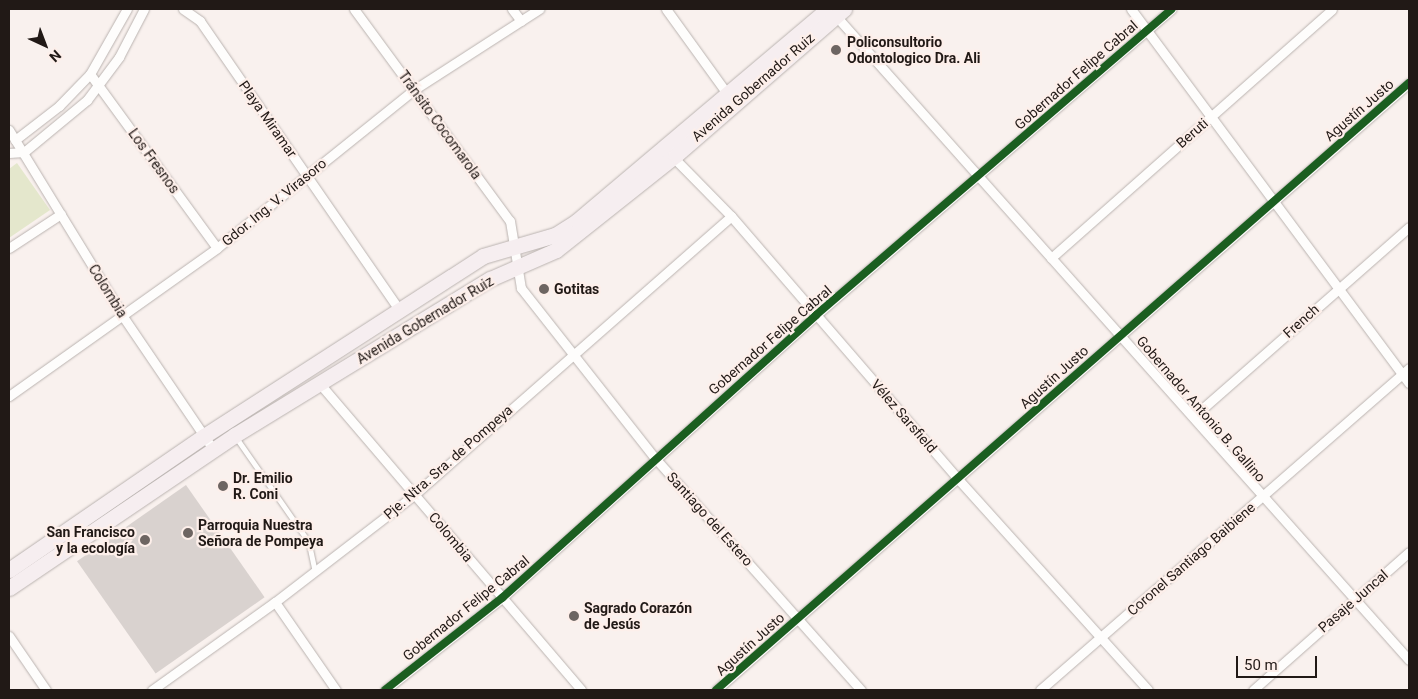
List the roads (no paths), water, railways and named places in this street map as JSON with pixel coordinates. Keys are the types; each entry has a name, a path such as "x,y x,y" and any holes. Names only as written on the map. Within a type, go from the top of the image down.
{"main road":[{"name":"Avenida Gobernador Ruiz","path":"9,570 204,436 483,256 555,235 577,221 656,158 728,95 836,11"},
{"name":"Avenida Gobernador Ruiz","path":"9,588 235,435 490,279 556,250 676,155 836,11"}],"street":[{"path":"16,140 60,106 90,74 127,9"},
{"path":"9,153 24,152 71,115 99,86 144,9"},
{"name":"Playa Miramar","path":"182,9 200,21 399,309"},
{"name":"Tránsito Cocomarola","path":"354,9 415,89 510,221 515,246 516,268"},
{"path":"512,9 521,21"},
{"name":"Gdor. Ing. V. Virasoro","path":"9,396 124,318 217,248 415,89 539,9"},
{"path":"666,9 728,95"},
{"path":"1131,9 1213,115 1338,288 1406,371 1409,383"},
{"name":"Gobernador Felipe Cabral","path":"385,690 502,598 816,314 1172,9"},
{"name":"Beruti","path":"1051,258 1332,9"},
{"name":"Gobernador Antonio B. Gallino","path":"836,11 978,176 1194,416 1261,497 1409,660"},
{"name":"Los Fresnos","path":"90,74 217,248"},
{"name":"Agustín Justo","path":"716,690 1409,83"},
{"name":"Colombia","path":"9,130 124,318 213,449"},
{"path":"656,158 676,155"},
{"name":"Vélez Sarsfield","path":"676,155 958,479 1148,690"},
{"path":"9,248 61,214"},
{"name":"Pje. Ntra. Sra. de Pompeya","path":"152,690 275,602 415,494 731,216"},
{"name":"French","path":"1194,416 1409,226"},
{"name":"Santiago del Estero","path":"516,268 521,288 575,352 655,458 861,690"},
{"name":"Coronel Santiago Baibiene","path":"1040,690 1102,638 1406,371"},
{"name":"Colombia","path":"320,384 581,690"},
{"name":"Pasaje Juncal","path":"1253,690 1409,552"},
{"path":"275,602 336,690"},
{"path":"9,636 46,690"}],"lane":[{"path":"235,435 309,542 315,571"}],"place":[{"name":"Policonsultorio Odontologico Dra. Ali","path":"836,50"},
{"name":"Gotitas","path":"544,289"},
{"name":"Dr. Emilio R. Coni","path":"223,486"},
{"name":"Parroquia Nuestra Señora de Pompeya","path":"188,533"},
{"name":"San Francisco y la ecología","path":"145,540"},
{"name":"Sagrado Corazón de Jesús","path":"574,616"}]}
